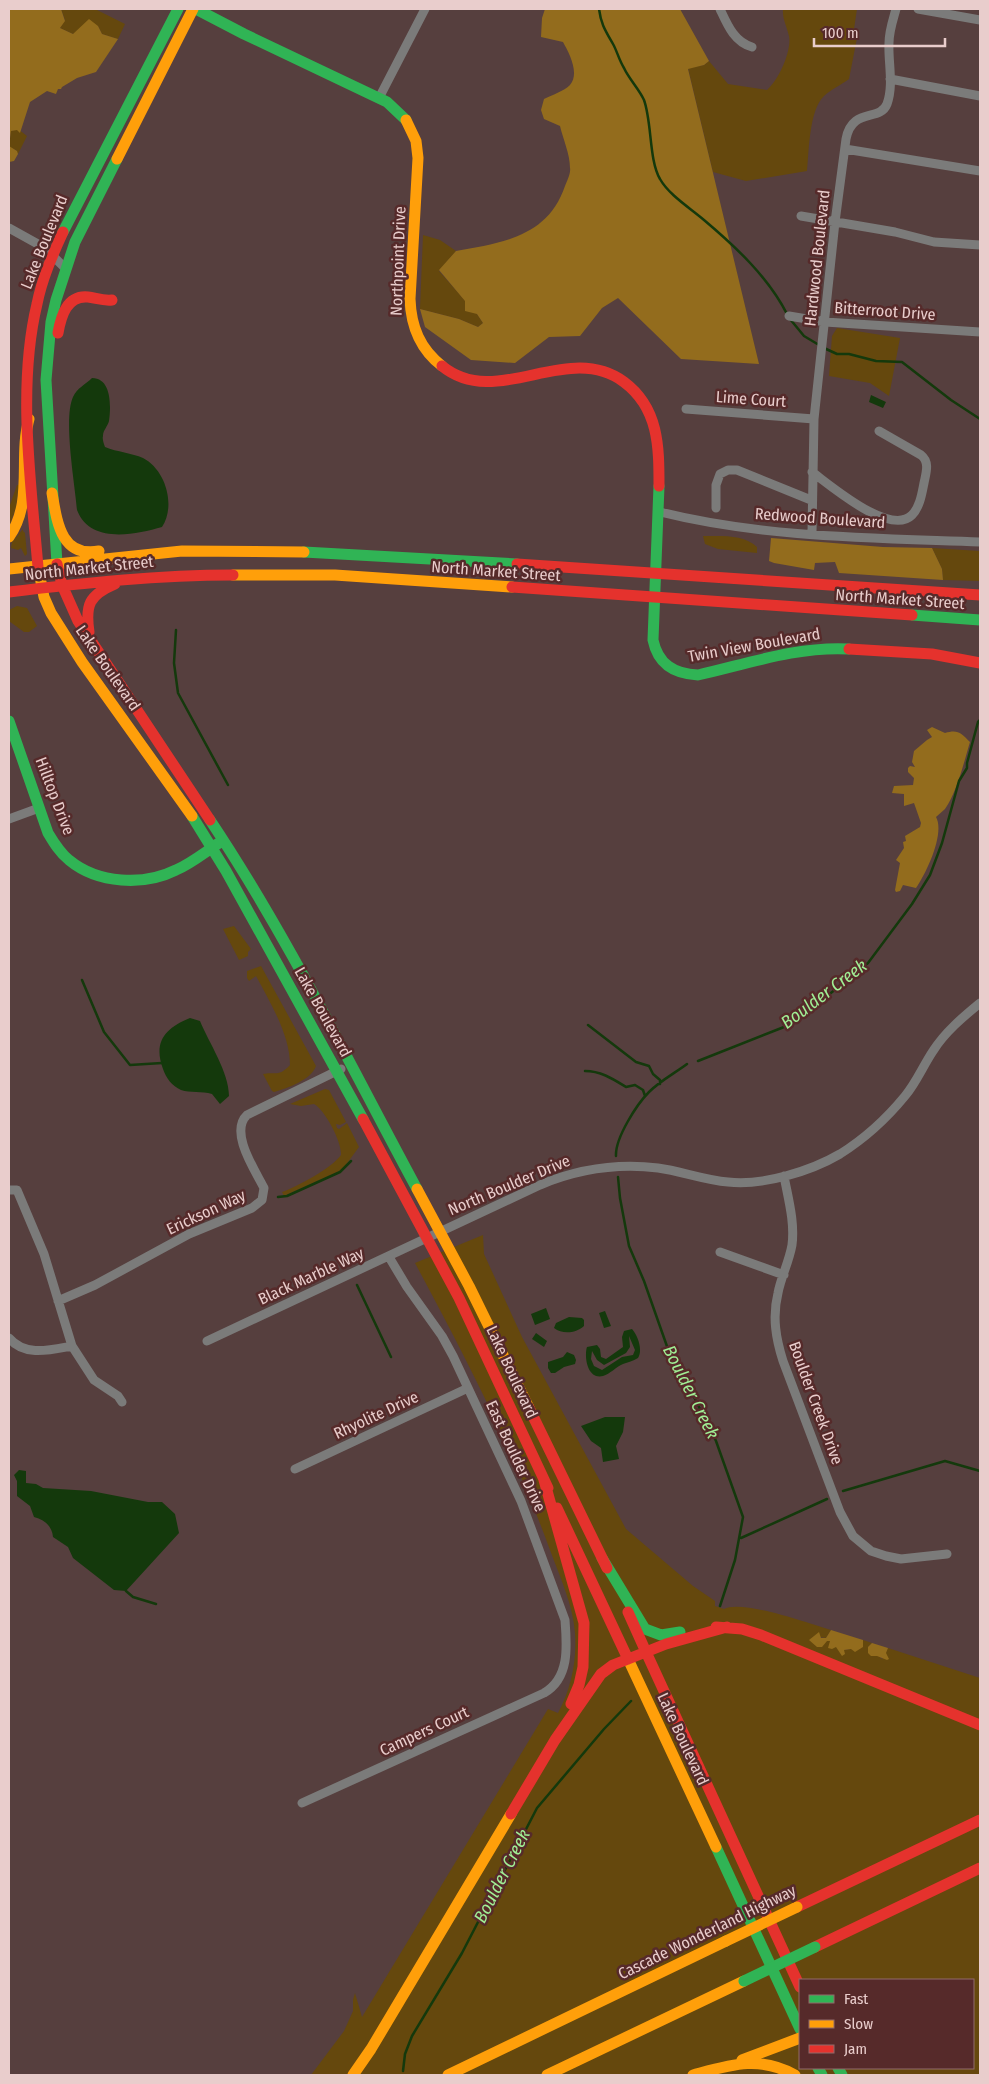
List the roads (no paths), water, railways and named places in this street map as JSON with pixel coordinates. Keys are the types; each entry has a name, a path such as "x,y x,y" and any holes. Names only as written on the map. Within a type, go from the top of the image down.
{"main road":[{"name":"Lake Boulevard","path":"178,9 70,216 36,304 28,378 29,419 38,566 47,606 82,662 176,793 212,848 338,1070 427,1238 478,1337 799,2026"},
{"name":"Lake Boulevard","path":"194,9 75,242 65,268 51,322 47,368 50,466 57,564 62,585 78,621 224,840 285,944 441,1231 498,1343 602,1558 799,1984"},
{"name":"Northpoint Drive","path":"194,9 379,98 397,109 407,120 417,141 418,158 410,308 414,329 424,349 445,369 478,382 504,382 576,367 597,368 628,385 644,404 656,430 659,456 660,512 655,598"},
{"path":"142,110 142,97 155,66 154,56"},
{"path":"122,150 118,142 126,110"},
{"path":"92,206 93,192 107,160 103,155"},
{"path":"47,368 53,357 63,312 70,302 86,297 103,301 112,300"},
{"path":"28,378 39,392 43,450 50,466"},
{"path":"9,538 19,520 22,508 24,441 29,419"},
{"path":"52,493 56,518 61,532 67,542 78,550 84,552 124,549 182,551"},
{"name":"North Market Street","path":"9,569 182,551 318,551 980,595"},
{"name":"North Market Street","path":"9,592 130,578 203,575 334,575 980,620"},
{"path":"90,638 86,610 89,602 98,591 130,578"},
{"name":"Twin View Boulevard","path":"655,598 653,636 655,648 665,664 683,674 698,675 803,651 825,648 932,654 980,662"},
{"name":"Hilltop Drive","path":"9,721 48,834 63,855 78,866 97,875 127,881 152,879 179,870 224,840"},
{"path":"544,1480 580,1605 585,1636 580,1685 555,1740"},
{"path":"602,1558 645,1629 653,1633 661,1635 712,1626 727,1627 761,1635 980,1725"},
{"path":"353,2075 371,2049 555,1740 601,1674 613,1665 646,1652 693,1635 727,1627"},
{"name":"Cascade Wonderland Highway","path":"448,2075 980,1820"},
{"path":"546,2075 980,1868"},
{"path":"726,2066 799,2038"},
{"path":"693,2075 749,2062 779,2066 795,2075"}],"street":[{"path":"379,98 424,9"},
{"path":"720,9 734,35 740,42 752,47"},
{"name":"Hardwood Boulevard","path":"812,533 811,500 814,419 835,222 845,149 848,131 854,121 882,110 887,104 890,78 889,39 896,9"},
{"path":"918,9 980,20"},
{"path":"890,78 980,96"},
{"path":"845,149 980,171"},
{"path":"801,216 895,232 934,242 980,245"},
{"path":"9,228 45,248 65,268"},
{"name":"Bitterroot Drive","path":"788,316 825,322 980,332"},
{"name":"Lime Court","path":"686,409 814,419"},
{"path":"812,472 877,516 898,520 910,517 918,506 927,466 926,460 921,455 879,431"},
{"path":"716,508 718,480 720,474 728,470 737,470 811,500"},
{"name":"Redwood Boulevard","path":"660,512 733,527 980,542"},
{"path":"9,819 39,808"},
{"name":"North Boulder Drive","path":"427,1238 572,1173 604,1167 658,1168 729,1182 749,1182 784,1176 824,1163 865,1136 906,1095 933,1050 962,1018 980,1003"},
{"name":"Erickson Way","path":"58,1301 95,1285 189,1234 255,1207 262,1200 264,1188 241,1136 242,1121 254,1111 350,1064"},
{"name":"Boulder Creek Drive","path":"784,1176 792,1236 784,1275 778,1293 775,1312 776,1337 783,1362 845,1523 853,1536 863,1545 886,1556 905,1559 947,1554"},
{"path":"9,1190 17,1190 44,1254 72,1346 94,1380 118,1396 122,1402"},
{"name":"Black Marble Way","path":"207,1341 427,1238"},
{"path":"720,1252 784,1275"},
{"name":"East Boulder Drive","path":"389,1257 407,1287 442,1336 525,1510 563,1614 566,1641 565,1660 563,1673 557,1683"},
{"path":"9,1338 20,1347 30,1351 72,1346"},
{"name":"Rhyolite Drive","path":"295,1469 468,1388"},
{"name":"Campers Court","path":"302,1803 539,1696 557,1683"}],"waterway":[{"path":"599,9 604,27 622,65 644,100 647,109 654,162 660,179 674,196 716,230 750,263 771,288 787,314"},
{"path":"790,319 804,336 819,345"},
{"path":"824,348 837,354 849,354 876,361 902,362 951,400 980,419"},
{"path":"176,630 174,663 178,693 228,785"},
{"name":"Boulder Creek","path":"698,1061 784,1027 811,1009 868,963 912,904 930,875 942,843 959,781 967,768 980,720"},
{"path":"82,980 104,1032 130,1065 162,1063"},
{"path":"588,1025 636,1062 649,1066 653,1074 660,1080 660,1084"},
{"name":"Boulder Creek","path":"616,1156 623,1131 644,1097 658,1084 687,1064"},
{"path":"585,1071 602,1074 626,1087 635,1085 643,1090 645,1096"},
{"path":"278,1197 287,1196 340,1172 351,1161"},
{"name":"Boulder Creek","path":"618,1177 629,1246 644,1281 669,1352 716,1441 743,1517 735,1560 720,1606"},
{"path":"357,1285 391,1357"},
{"path":"843,1491 945,1461 980,1471"},
{"path":"741,1538 827,1499"},
{"path":"126,1591 133,1597 156,1604"},
{"name":"Boulder Creek","path":"403,2071 405,2054 412,2036 462,1953 537,1808 604,1729 631,1701"}]}
